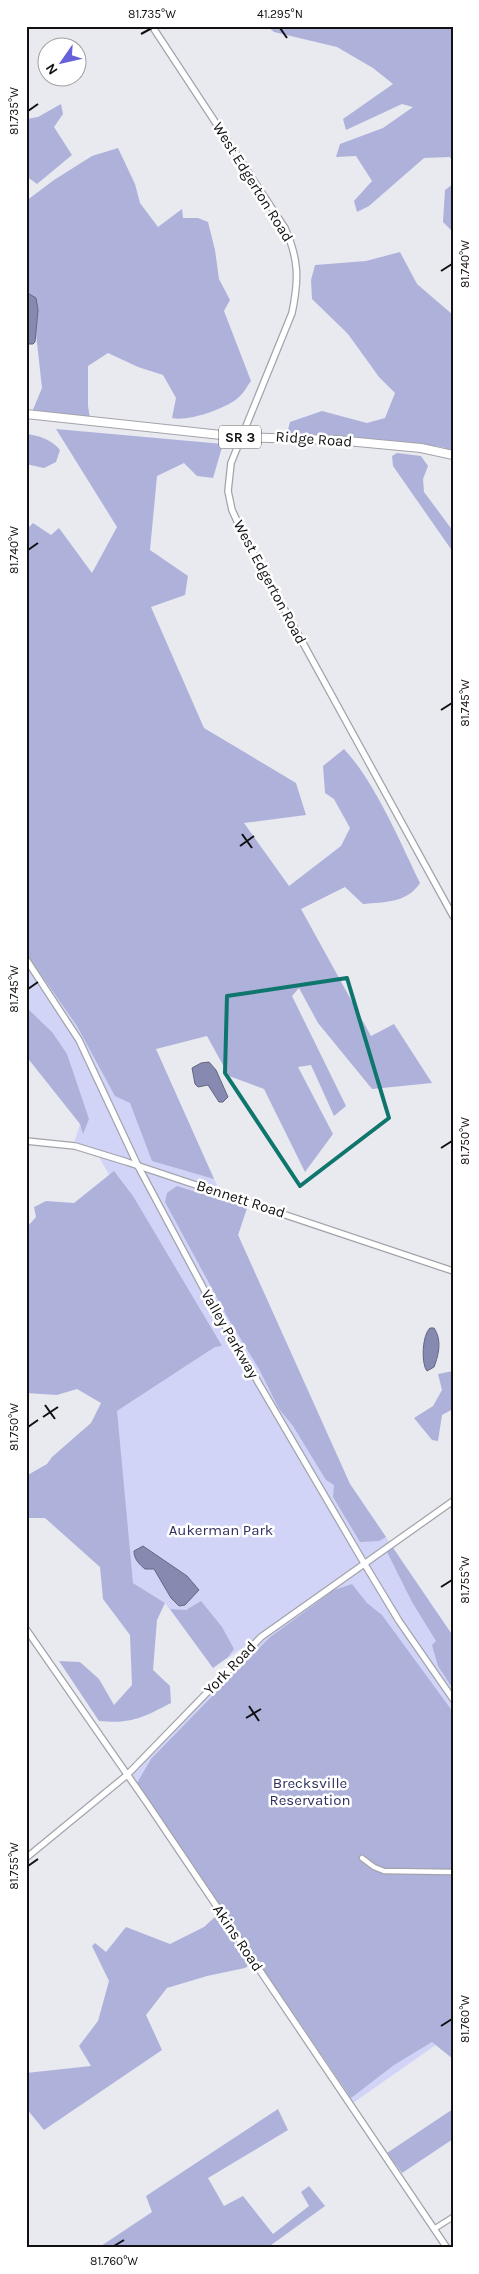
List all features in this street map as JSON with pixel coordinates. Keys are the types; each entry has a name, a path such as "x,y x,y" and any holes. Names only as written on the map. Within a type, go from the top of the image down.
{"main road":[{"name":"Ridge Road","path":"26,414 240,437 336,440 421,448 453,455"}],"street":[{"name":"West Edgerton Road","path":"152,26 285,228 294,250 298,268 297,289 292,313 231,463 228,491 232,510 242,532 453,916"},
{"name":"Valley Parkway","path":"26,959 79,1040 138,1166 207,1295 364,1563 400,1621 453,1698"},
{"name":"Bennett Road","path":"26,1142 75,1146 453,1270"},
{"name":"York Road","path":"26,1858 127,1776 261,1637 453,1501"},
{"name":"Akins Road","path":"26,1629 447,2248"},
{"path":"362,1858 374,1867 384,1871 453,1872"},
{"path":"434,2229 453,2217"}],"highlighted area":[{"path":"347,978 389,1118 300,1186 225,1073 227,996"}],"green space":[{"path":"267,26 453,26 453,163 450,157 424,158 369,206 357,212 354,201 372,181 356,156 336,157 340,144 383,128 413,107 402,104 346,130 343,119 393,84 373,68 337,47 274,32"},
{"path":"61,104 63,114 54,127 72,155 37,184 26,176 26,119 38,117"},
{"path":"118,148 135,184 140,203 158,227 182,209 183,218 198,218 208,222 215,250 219,279 230,300 224,311 251,381 242,394 234,401 207,413 188,418 172,418 176,398 163,375 138,367 108,353 88,366 88,406 90,418 32,412 42,388 36,334 38,310 36,298 26,292 26,201 54,180 92,156"},
{"path":"453,184 453,232 443,222 445,190"},
{"path":"400,252 417,284 453,315 453,451 442,447 372,439 287,433 290,422 322,411 367,423 385,418 395,393 379,377 348,334 312,299 311,280 315,265 366,261"},
{"path":"56,429 223,444 213,478 197,476 184,463 157,476 150,550 188,576 185,595 151,607 204,728 296,783 306,815 244,823 289,886 341,846 350,828 334,799 325,793 323,766 344,749 376,795 420,883 415,890 402,898 387,902 363,904 345,887 301,909 371,1036 394,1024 432,1083 372,1089 318,1023 299,988 292,996 346,1106 334,1116 311,1065 298,1067 333,1134 305,1172 264,1089 229,1076 207,1036 156,1049 214,1179 152,1161 130,1103 115,1096 77,1026 26,953 26,530 33,523 51,535 59,528 92,573 117,527"},
{"path":"26,434 45,439 57,446 60,450 56,462 44,468 26,464"},
{"path":"397,453 421,456 428,466 423,479 424,492 453,531 453,552 393,466 392,456"},
{"name":"Brecksville Reservation","path":"26,622 98,921 220,1192 249,1202 238,1235 350,1484 453,1636 453,2033 350,2105 127,1776 257,1638 213,1668 165,1603 133,1583 57,1469 117,1411 209,1351 95,1150 74,1143 80,1124 26,1037"},
{"path":"26,1002 28,1009 52,1032 67,1054 89,1119 83,1134 80,1124 26,1056"},
{"path":"114,1171 133,1196 222,1346 215,1347 117,1411 133,1583 165,1603 157,1620 153,1670 170,1686 171,1703 136,1719 120,1722 99,1721 59,1661 80,1662 99,1679 114,1705 132,1685 130,1635 103,1599 100,1567 45,1518 26,1518 26,1476 47,1464 52,1457 91,1423 101,1403 77,1389 57,1395 26,1393 26,1220 28,1226 36,1217 34,1207 46,1201 74,1203"},
{"path":"177,1186 247,1208 238,1235 350,1484 386,1537 379,1541 360,1542 333,1497 334,1485 326,1480 293,1426 279,1409 259,1369 228,1318 165,1202 167,1193"},
{"path":"453,1371 453,1409 442,1415 438,1441 432,1440 414,1418 433,1406 442,1390 438,1374"},
{"path":"393,1548 453,1636 453,1689 438,1666 432,1645 436,1641 412,1602 387,1552"},
{"path":"352,1584 367,1603 382,1615 453,1712 453,2059 432,2042 394,2065 351,2098 137,1783 151,1759 269,1638 334,1590"},
{"path":"201,1601 222,1627 234,1649 228,1657 213,1668 170,1609 186,1610"},
{"path":"216,1916 250,1964 245,1968 207,1976 167,1988 146,2015 162,2050 44,2130 26,2108 26,2073 91,2066 79,2046 98,2021 109,1981 92,1946 95,1943 106,1952 126,1927 170,1944 204,1927"},
{"path":"278,2109 288,2130 208,2178 224,2206 243,2196 273,2234 309,2206 301,2192 309,2186 325,2206 267,2248 98,2248 152,2212 146,2196"},
{"path":"453,2109 453,2139 402,2173 387,2153"}],"shaded area":[{"path":"26,292 36,298 38,310 35,342 33,344 29,344 26,338"},
{"path":"209,1062 216,1070 228,1097 223,1102 219,1102 208,1085 198,1087 195,1084 192,1068 201,1063"},
{"path":"430,1328 434,1328 437,1333 439,1347 434,1367 427,1371 423,1350 425,1337"},
{"path":"143,1546 187,1576 199,1590 185,1605 179,1606 171,1598 154,1569 145,1569 137,1561 134,1551"}],"park label":[{"name":"Aukerman Park","path":"221,1530"}]}
